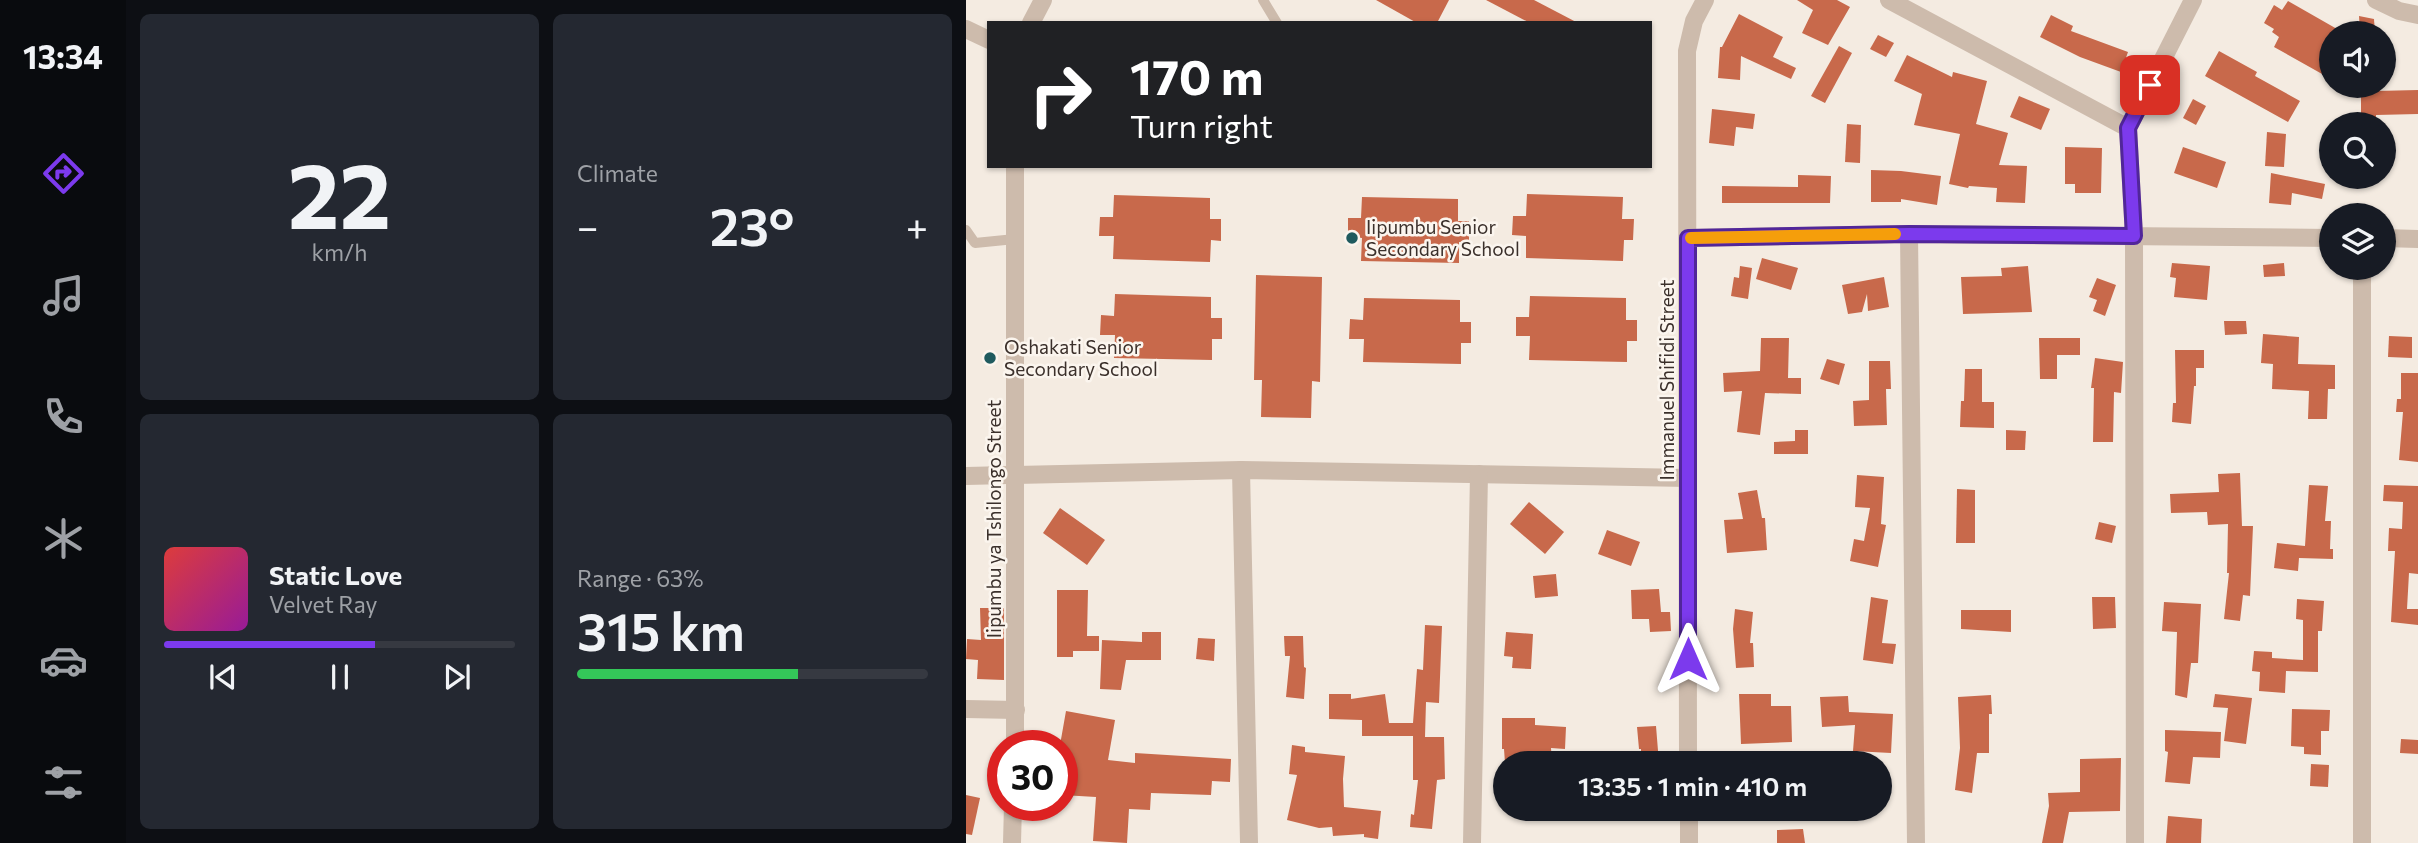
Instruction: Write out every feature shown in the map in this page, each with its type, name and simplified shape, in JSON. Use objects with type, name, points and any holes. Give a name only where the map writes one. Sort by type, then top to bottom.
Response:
[{"type":"street","points":[[1032,21],[1043,0]]},
{"type":"street","name":"Immanuel Shifidi Street","points":[[1688,751],[1687,51],[1694,21],[1705,0]]},
{"type":"street","points":[[1889,0],[2128,128]]},
{"type":"street","points":[[2135,843],[2134,236],[2128,128],[2193,0]]},
{"type":"street","points":[[2376,0],[2399,11],[2418,15]]},
{"type":"street","points":[[966,29],[987,39]]},
{"type":"street","name":"Iipumbu ya Tshilongo Street","points":[[1015,168],[1015,730]]},
{"type":"street","points":[[1688,238],[1909,234],[2319,238]]},
{"type":"street","points":[[1909,234],[1916,843]]},
{"type":"street","points":[[2396,238],[2418,239]]},
{"type":"street","points":[[2362,280],[2362,843]]},
{"type":"street","points":[[966,476],[1241,470],[1688,478]]},
{"type":"street","points":[[1241,470],[1249,843]]},
{"type":"street","points":[[1472,843],[1479,474]]},
{"type":"street","points":[[966,709],[1016,710]]},
{"type":"street","points":[[1012,843],[1013,821]]},
{"type":"street","points":[[1689,821],[1689,843]]},
{"type":"lane","points":[[1263,0],[1276,21]]},
{"type":"lane","points":[[966,230],[975,243],[1015,239]]},
{"type":"building","points":[[1376,0],[1449,0],[1438,21],[1413,21]]},
{"type":"building","points":[[1486,0],[1534,0],[1574,21],[1526,21]]},
{"type":"building","points":[[1797,0],[1837,0],[1850,7],[1828,45],[1802,33],[1813,10]]},
{"type":"building","points":[[2288,1],[2323,21],[2319,21],[2319,72],[2274,47],[2279,37],[2272,32],[2274,29],[2264,23],[2274,5],[2282,10]]},
{"type":"building","points":[[1739,14],[1783,37],[1773,57],[1796,68],[1791,79],[1741,56],[1740,80],[1718,78],[1720,47]]},
{"type":"building","points":[[2051,15],[2073,26],[2071,31],[2128,52],[2121,72],[2080,57],[2040,37]]},
{"type":"building","points":[[2359,16],[2374,21],[2359,21]]},
{"type":"building","points":[[1878,35],[1894,43],[1886,57],[1870,49]]},
{"type":"building","points":[[1839,46],[1852,53],[1825,103],[1811,96]]},
{"type":"building","points":[[2219,51],[2257,72],[2255,76],[2300,101],[2288,122],[2205,76]]},
{"type":"building","points":[[1907,55],[1952,77],[1953,72],[1987,81],[1976,124],[2008,133],[1999,165],[2027,166],[2025,203],[1996,202],[1997,188],[1968,188],[1949,184],[1960,134],[1914,125],[1922,94],[1894,81]]},
{"type":"building","points":[[2418,90],[2418,114],[2361,112],[2361,98],[2396,98],[2396,91]]},
{"type":"building","points":[[2019,96],[2050,109],[2041,130],[2010,117]]},
{"type":"building","points":[[2193,99],[2206,106],[2196,125],[2183,118]]},
{"type":"building","points":[[1712,109],[1755,114],[1753,129],[1736,127],[1734,146],[1709,143]]},
{"type":"building","points":[[1847,124],[1861,125],[1860,163],[1845,162]]},
{"type":"building","points":[[2267,132],[2286,134],[2284,167],[2265,166]]},
{"type":"building","points":[[2065,147],[2102,148],[2101,193],[2075,193],[2075,184],[2065,184]]},
{"type":"building","points":[[2183,147],[2226,162],[2217,188],[2174,173]]},
{"type":"building","points":[[1871,170],[1941,176],[1937,205],[1901,199],[1901,202],[1871,202]]},
{"type":"building","points":[[2271,173],[2319,183],[2319,189],[2324,189],[2322,199],[2292,193],[2291,205],[2269,203]]},
{"type":"building","points":[[1798,175],[1831,176],[1830,203],[1722,203],[1722,186],[1798,187]]},
{"type":"building","points":[[1527,194],[1623,197],[1622,219],[1634,219],[1633,240],[1624,240],[1623,261],[1526,258],[1526,236],[1512,235],[1513,216],[1526,216]]},
{"type":"building","points":[[1114,195],[1210,198],[1210,219],[1221,219],[1221,241],[1211,240],[1210,262],[1113,259],[1114,236],[1099,236],[1100,217],[1113,217]]},
{"type":"building","points":[[1362,197],[1458,199],[1458,221],[1469,221],[1469,242],[1459,242],[1459,263],[1361,261],[1362,238],[1348,237],[1348,218],[1361,218]]},
{"type":"building","points":[[1762,258],[1798,268],[1791,290],[1756,279]]},
{"type":"building","points":[[2172,263],[2210,266],[2207,300],[2174,297],[2176,278],[2170,277]]},
{"type":"building","points":[[2284,263],[2285,276],[2264,277],[2263,265]]},
{"type":"building","points":[[1740,266],[1752,268],[1748,299],[1731,296],[1734,277],[1739,278]]},
{"type":"building","points":[[2028,266],[2032,312],[1963,314],[1961,277],[2002,276],[2001,268]]},
{"type":"building","points":[[1256,275],[1322,277],[1320,382],[1312,381],[1311,418],[1261,417],[1262,380],[1254,380]]},
{"type":"building","points":[[1884,277],[1889,307],[1868,311],[1867,294],[1862,312],[1848,314],[1842,285]]},
{"type":"building","points":[[2097,278],[2116,285],[2105,316],[2093,311],[2097,300],[2089,297]]},
{"type":"building","points":[[1115,294],[1211,297],[1211,318],[1222,318],[1222,339],[1212,339],[1212,360],[1114,358],[1115,335],[1100,335],[1101,315],[1114,316]]},
{"type":"building","points":[[1530,296],[1626,298],[1626,320],[1637,320],[1637,341],[1627,341],[1627,362],[1529,360],[1530,336],[1516,336],[1516,317],[1529,317]]},
{"type":"building","points":[[1364,298],[1460,300],[1460,322],[1471,322],[1471,343],[1461,343],[1461,364],[1363,362],[1364,339],[1349,339],[1350,319],[1363,320]]},
{"type":"building","points":[[2224,321],[2246,321],[2247,334],[2225,335]]},
{"type":"building","points":[[2263,334],[2299,337],[2298,364],[2335,365],[2335,389],[2328,389],[2327,419],[2308,419],[2309,391],[2272,389],[2273,364],[2261,363]]},
{"type":"building","points":[[2389,336],[2412,337],[2412,358],[2388,357]]},
{"type":"building","points":[[1761,338],[1789,338],[1788,378],[1801,378],[1801,394],[1765,393],[1760,435],[1737,432],[1742,391],[1724,392],[1723,373],[1760,371]]},
{"type":"building","points":[[2039,338],[2080,338],[2080,355],[2057,355],[2057,379],[2040,379]]},
{"type":"building","points":[[2175,350],[2204,350],[2204,368],[2196,368],[2191,424],[2172,422],[2173,403],[2176,403]]},
{"type":"building","points":[[2095,358],[2123,362],[2121,393],[2114,392],[2113,442],[2093,442],[2094,388],[2091,388]]},
{"type":"building","points":[[1827,359],[1845,364],[1839,385],[1820,379]]},
{"type":"building","points":[[1869,361],[1890,361],[1891,389],[1886,389],[1887,425],[1854,426],[1853,401],[1869,400]]},
{"type":"building","points":[[1965,369],[1982,369],[1982,402],[1994,402],[1994,428],[1960,427]]},
{"type":"building","points":[[2401,373],[2418,373],[2418,462],[2399,460],[2403,412],[2396,412],[2397,399],[2401,399]]},
{"type":"building","points":[[1795,430],[1808,430],[1808,454],[1774,454],[1774,442],[1795,441]]},
{"type":"building","points":[[2006,430],[2026,431],[2025,450],[2006,450]]},
{"type":"building","points":[[2240,473],[2242,526],[2253,526],[2250,596],[2243,595],[2240,621],[2224,619],[2229,573],[2228,524],[2208,525],[2207,512],[2171,513],[2170,494],[2219,492],[2218,474]]},
{"type":"building","points":[[1857,475],[1884,477],[1881,524],[1886,525],[1878,567],[1850,561],[1854,539],[1864,541],[1870,508],[1855,507]]},
{"type":"building","points":[[2309,485],[2328,486],[2325,521],[2331,521],[2330,549],[2333,549],[2333,559],[2299,558],[2298,571],[2274,568],[2277,543],[2305,546]]},
{"type":"building","points":[[2384,485],[2418,486],[2418,574],[2409,573],[2407,609],[2418,609],[2418,625],[2391,622],[2395,551],[2388,551],[2389,528],[2402,529],[2403,502],[2383,501]]},
{"type":"building","points":[[1957,489],[1975,490],[1975,543],[1956,543]]},
{"type":"building","points":[[1757,490],[1762,518],[1765,518],[1767,550],[1727,553],[1724,520],[1743,519],[1738,493]]},
{"type":"building","points":[[1529,502],[1564,532],[1545,554],[1510,524]]},
{"type":"building","points":[[1060,508],[1105,540],[1087,565],[1043,533]]},
{"type":"building","points":[[2099,522],[2116,526],[2112,543],[2095,539]]},
{"type":"building","points":[[1607,530],[1640,542],[1631,566],[1598,554]]},
{"type":"building","points":[[1556,574],[1558,596],[1535,598],[1533,576]]},
{"type":"building","points":[[1659,589],[1661,612],[1670,612],[1671,631],[1650,632],[1649,619],[1632,619],[1631,590]]},
{"type":"building","points":[[1057,590],[1088,590],[1087,636],[1099,636],[1099,651],[1073,651],[1073,657],[1057,657]]},
{"type":"building","points":[[1871,597],[1888,600],[1882,643],[1896,644],[1893,664],[1863,660]]},
{"type":"building","points":[[2092,597],[2115,597],[2116,628],[2093,629]]},
{"type":"building","points":[[2297,599],[2324,601],[2322,631],[2318,631],[2318,672],[2286,671],[2285,693],[2259,691],[2260,672],[2252,671],[2254,651],[2272,652],[2272,658],[2303,660],[2303,620],[2296,619]]},
{"type":"building","points":[[2164,602],[2201,604],[2198,663],[2191,663],[2187,698],[2175,695],[2177,632],[2162,631]]},
{"type":"building","points":[[980,608],[1004,608],[1004,680],[977,679],[978,660],[966,659],[967,639],[981,640]]},
{"type":"building","points":[[1735,609],[1753,612],[1750,643],[1753,643],[1754,667],[1736,668],[1733,629]]},
{"type":"building","points":[[1961,610],[2011,610],[2011,632],[1961,629]]},
{"type":"building","points":[[1425,625],[1442,626],[1439,703],[1426,702],[1425,737],[1444,737],[1445,779],[1437,780],[1432,829],[1410,827],[1418,780],[1413,780],[1413,736],[1362,736],[1362,720],[1329,719],[1329,694],[1351,694],[1351,699],[1385,694],[1389,723],[1413,723],[1417,669],[1423,670]]},
{"type":"building","points":[[1142,632],[1161,632],[1161,660],[1126,660],[1121,690],[1100,689],[1102,640],[1142,642]]},
{"type":"building","points":[[1506,632],[1533,634],[1531,669],[1512,668],[1513,657],[1504,656]]},
{"type":"building","points":[[1284,636],[1303,636],[1306,668],[1304,699],[1286,697],[1290,656],[1285,656]]},
{"type":"building","points":[[1198,638],[1215,639],[1214,661],[1196,659]]},
{"type":"building","points":[[1739,694],[1771,694],[1771,706],[1791,706],[1792,742],[1741,744]]},
{"type":"building","points":[[2215,694],[2252,698],[2246,744],[2224,741],[2228,708],[2213,707]]},
{"type":"building","points":[[1991,695],[1989,753],[1977,753],[1972,793],[1955,790],[1960,748],[1958,697]]},
{"type":"building","points":[[1848,696],[1849,712],[1893,714],[1891,751],[1853,751],[1855,725],[1822,727],[1820,697]]},
{"type":"building","points":[[2292,709],[2330,710],[2329,731],[2321,731],[2321,755],[2304,754],[2304,747],[2291,746]]},
{"type":"building","points":[[1066,711],[1115,720],[1108,760],[1135,763],[1135,753],[1231,759],[1230,782],[1212,781],[1211,795],[1151,793],[1150,810],[1129,809],[1127,843],[1093,841],[1096,797],[1078,796],[1078,730],[1063,730]]},
{"type":"building","points":[[1502,718],[1535,718],[1535,725],[1566,727],[1565,749],[1502,749]]},
{"type":"building","points":[[1656,726],[1658,751],[1639,749],[1637,727]]},
{"type":"building","points":[[2165,730],[2221,732],[2220,758],[2193,757],[2190,784],[2165,782],[2168,752],[2165,751]]},
{"type":"building","points":[[2401,739],[2418,740],[2418,754],[2400,753]]},
{"type":"building","points":[[1292,745],[1305,747],[1305,752],[1345,756],[1344,807],[1381,811],[1378,839],[1364,837],[1364,834],[1333,836],[1332,827],[1319,828],[1287,820],[1297,775],[1289,774]]},
{"type":"building","points":[[2121,758],[2120,811],[2069,812],[2063,843],[2042,843],[2049,806],[2048,793],[2080,792],[2080,759]]},
{"type":"building","points":[[2311,764],[2329,765],[2328,787],[2310,786]]},
{"type":"building","points":[[966,795],[980,798],[972,835],[966,834]]},
{"type":"building","points":[[2168,816],[2202,819],[2201,843],[2166,843]]},
{"type":"building","points":[[1803,829],[1805,843],[1777,843],[1777,830]]},
{"type":"slow traffic","points":[[1691,238],[1895,234]]},
{"type":"place","name":"Iipumbu Senior Secondary School","points":[[1352,238]]},
{"type":"place","name":"Oshakati Senior Secondary School","points":[[990,358]]},
{"type":"route","points":[[1688,659],[1688,238],[1909,234],[2134,236],[2128,128],[2150,85]]}]
